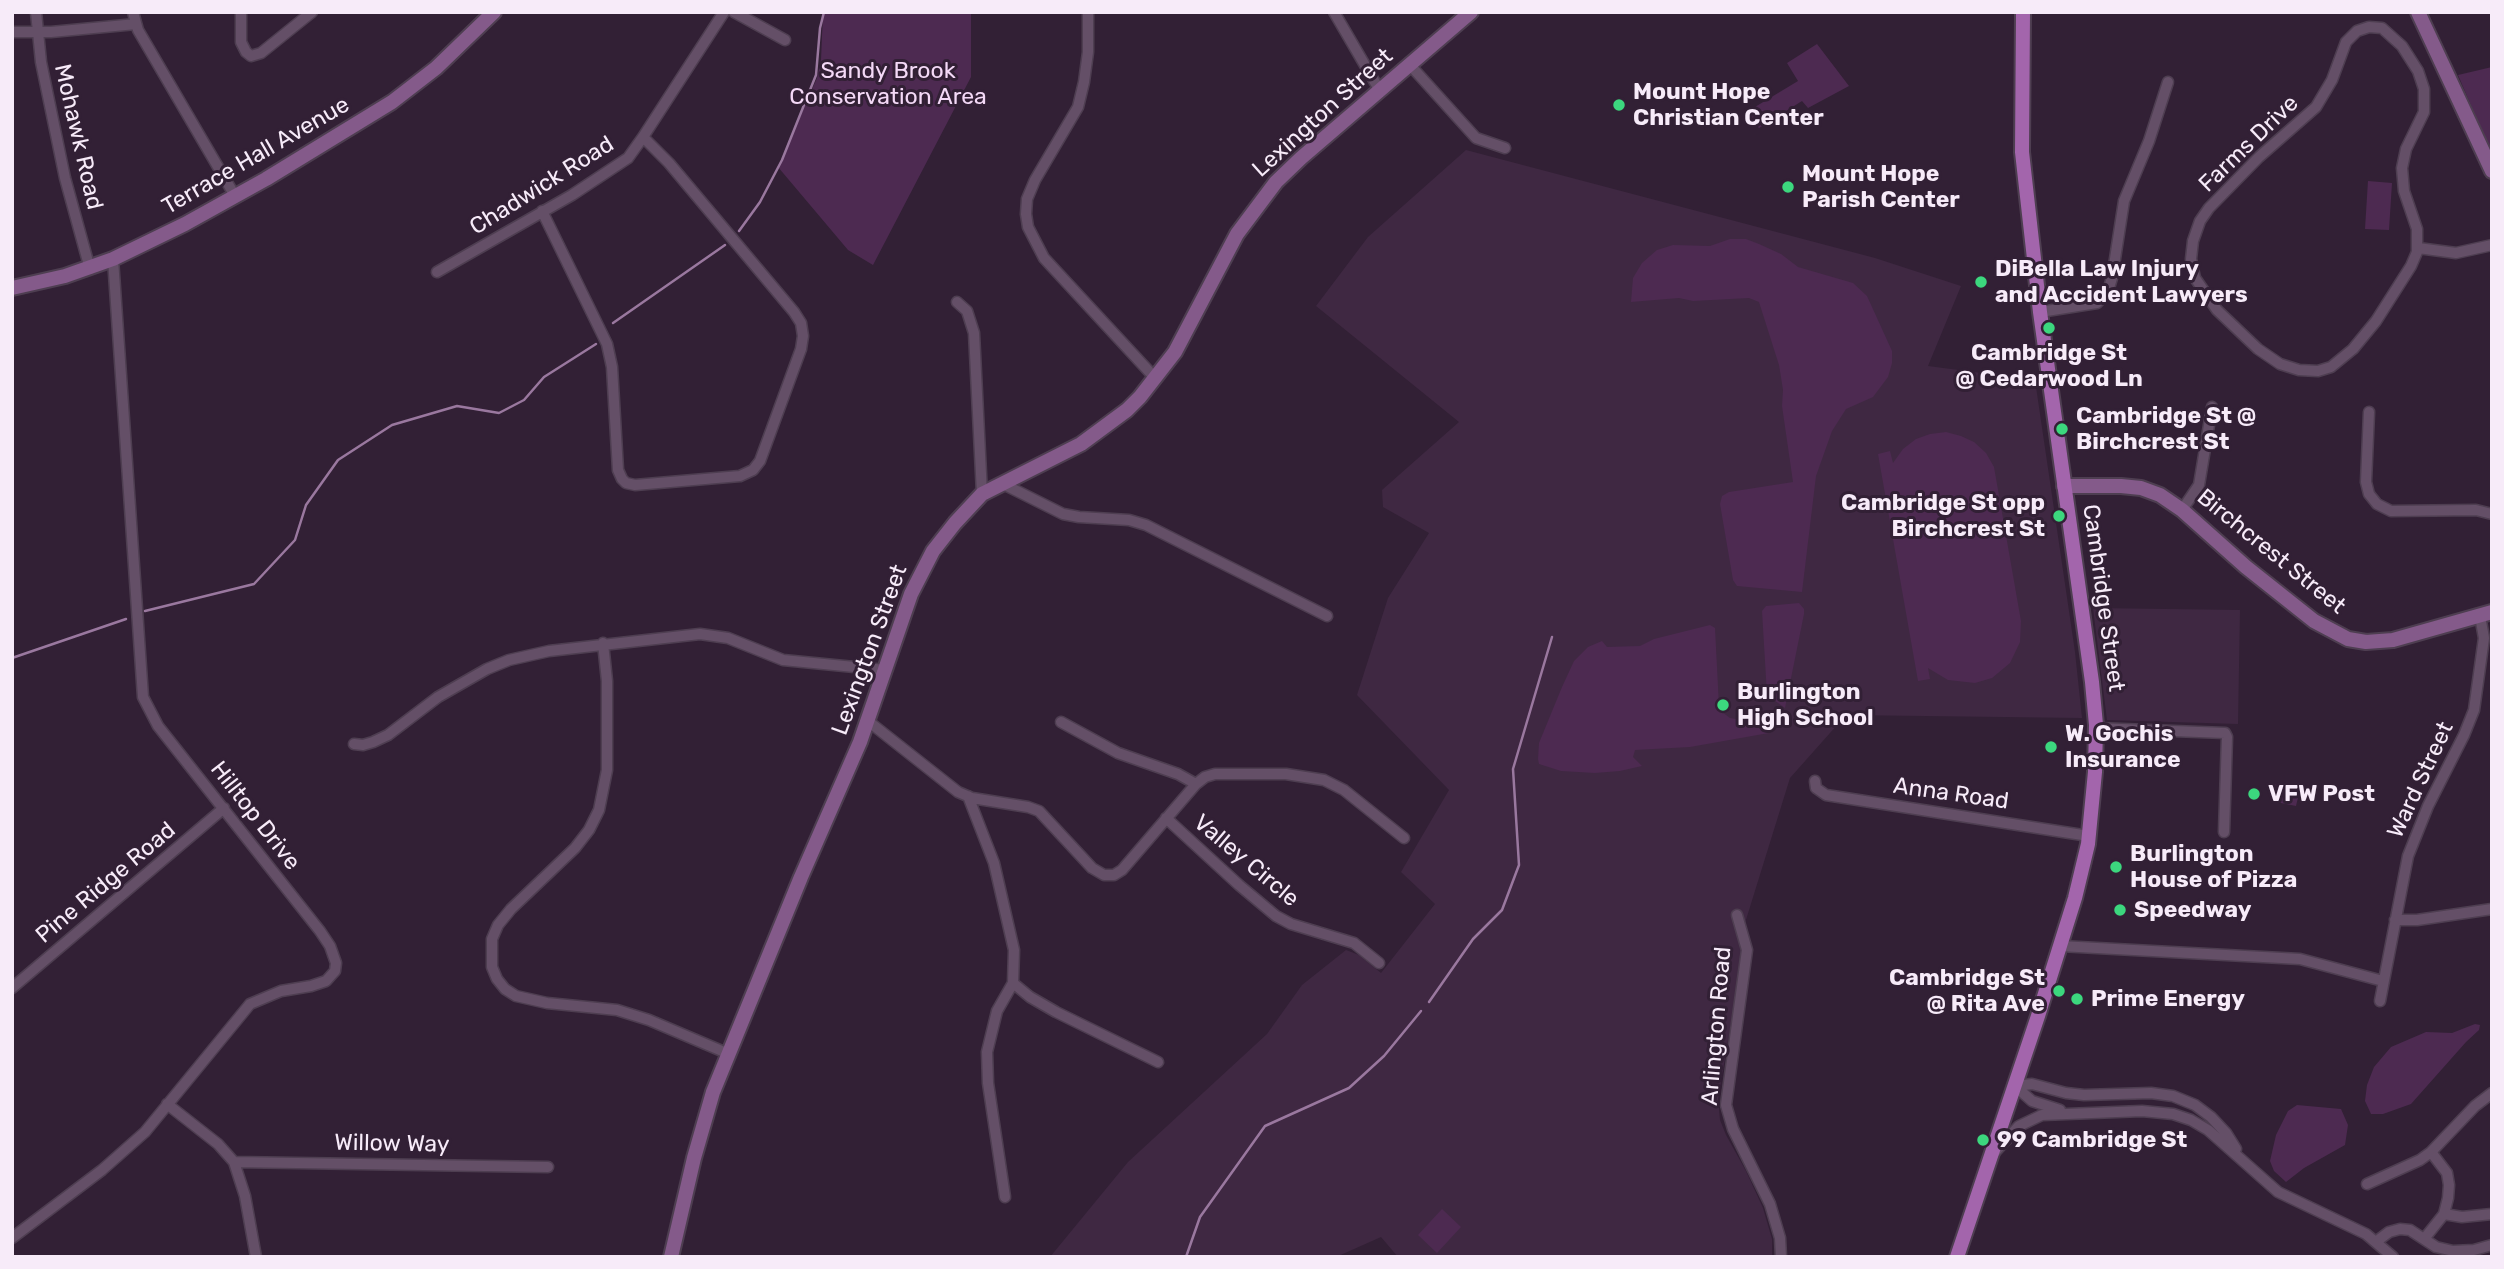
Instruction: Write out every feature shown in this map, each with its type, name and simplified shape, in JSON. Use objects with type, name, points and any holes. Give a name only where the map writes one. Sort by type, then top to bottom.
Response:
[{"type":"main road","name":"Cambridge Street","points":[[1957,1257],[2075,898],[2089,836],[2095,772],[2096,728],[2092,682],[2040,312],[2022,152],[2023,12]]},
{"type":"street","name":"Mohawk Road","points":[[36,12],[37,32],[65,178],[90,269]]},
{"type":"street","points":[[133,12],[136,24],[235,196]]},
{"type":"street","points":[[241,12],[241,42],[250,55],[261,53],[312,12]]},
{"type":"street","name":"Terrace Hall Avenue","points":[[12,288],[90,269],[185,224],[235,196],[392,102],[436,68],[494,12]]},
{"type":"street","name":"Chadwick Road","points":[[437,272],[623,161],[643,137],[724,12]]},
{"type":"street","points":[[734,12],[785,40]]},
{"type":"street","points":[[1088,12],[1088,52],[1081,97],[1074,116],[1027,198],[1028,227],[1044,258],[1156,379]]},
{"type":"street","points":[[1334,12],[1380,91]]},
{"type":"street","name":"Lexington Street","points":[[671,1257],[710,1104],[868,721],[922,569],[955,523],[982,494],[1093,435],[1127,410],[1156,379],[1185,336],[1237,234],[1287,170],[1471,12]]},
{"type":"street","points":[[2418,12],[2492,171]]},
{"type":"street","points":[[12,32],[136,24]]},
{"type":"street","name":"Farms Drive","points":[[2372,26],[2385,29],[2409,54],[2425,92],[2424,112],[2406,149],[2402,168],[2404,191],[2417,229],[2418,248],[2413,263],[2362,340],[2337,363],[2312,371],[2294,369],[2273,360],[2230,324],[2199,287],[2191,259],[2196,231],[2204,214],[2259,157],[2312,111],[2330,85],[2346,42],[2357,31],[2372,26]]},
{"type":"street","points":[[1409,65],[1476,138],[1504,148]]},
{"type":"street","points":[[2040,312],[2097,303],[2108,291],[2124,201],[2149,141],[2168,82]]},
{"type":"street","points":[[542,211],[599,325],[608,350],[613,379],[618,470],[622,479],[635,485],[740,476],[751,472],[760,461],[801,349],[802,326],[798,317],[669,163],[643,137]]},
{"type":"street","points":[[2418,248],[2456,253],[2492,245]]},
{"type":"street","name":"Hilltop Drive","points":[[12,1238],[102,1170],[156,1120],[250,1004],[281,991],[326,981],[335,971],[334,955],[320,931],[158,726],[143,697],[113,259]]},
{"type":"street","points":[[957,302],[968,312],[974,333],[982,494]]},
{"type":"street","points":[[2182,510],[2199,485],[2212,407]]},
{"type":"street","points":[[2369,412],[2366,482],[2377,504],[2391,510],[2476,510],[2492,514]]},
{"type":"street","points":[[1001,483],[1063,514],[1129,520],[1146,525],[1327,616]]},
{"type":"street","name":"Birchcrest Street","points":[[2064,486],[2141,488],[2160,495],[2182,510],[2290,602],[2330,631],[2348,639],[2366,642],[2393,640],[2486,614]]},
{"type":"street","name":"Ward Street","points":[[2379,1001],[2402,878],[2413,839],[2474,710],[2486,614]]},
{"type":"street","points":[[354,744],[363,745],[388,735],[438,697],[487,669],[530,654],[603,643],[715,635],[783,660],[885,670]]},
{"type":"street","points":[[603,643],[607,681],[607,770],[599,810],[589,830],[575,848],[510,909],[498,925],[492,939],[492,967],[496,979],[516,996],[547,1003],[617,1010],[649,1020],[729,1054]]},
{"type":"street","points":[[868,721],[958,792],[1039,811],[1091,868],[1104,875],[1122,870],[1196,784],[1209,775],[1222,773],[1308,776],[1331,783],[1344,790],[1404,838]]},
{"type":"street","points":[[1061,722],[1118,752],[1178,774],[1196,784]]},
{"type":"street","points":[[2096,728],[2225,733],[2224,832]]},
{"type":"street","name":"Anna Road","points":[[1815,781],[1816,788],[1826,795],[2089,836]]},
{"type":"street","points":[[968,796],[994,863],[1016,964],[1013,984],[997,1011],[987,1052],[988,1083],[1005,1197]]},
{"type":"street","name":"Pine Ridge Road","points":[[12,988],[224,808]]},
{"type":"street","name":"Valley Circle","points":[[1166,818],[1276,916],[1291,924],[1354,943],[1380,963]]},
{"type":"street","points":[[2395,920],[2492,909]]},
{"type":"street","name":"Arlington Road","points":[[1737,915],[1747,950],[1726,1105],[1733,1129],[1770,1204],[1780,1238],[1781,1257]]},
{"type":"street","points":[[2060,946],[2300,958],[2383,981]]},
{"type":"street","points":[[1013,984],[1056,1012],[1158,1062]]},
{"type":"street","points":[[2015,1086],[2032,1084],[2084,1095],[2151,1093],[2173,1096],[2195,1105],[2215,1120],[2240,1156]]},
{"type":"street","points":[[2015,1086],[2032,1101],[2065,1111],[2087,1113]]},
{"type":"street","points":[[2367,1184],[2420,1160],[2431,1152],[2475,1106],[2492,1093]]},
{"type":"street","points":[[167,1104],[225,1150],[234,1161],[245,1196],[256,1257]]},
{"type":"street","points":[[1989,1159],[2014,1129],[2033,1117],[2048,1114],[2142,1111],[2173,1114],[2201,1126],[2285,1196],[2350,1225],[2377,1241],[2393,1257]]},
{"type":"street","points":[[2424,1239],[2444,1213],[2449,1185],[2441,1163],[2431,1152]]},
{"type":"street","name":"Willow Way","points":[[234,1161],[548,1167]]},
{"type":"street","points":[[2444,1213],[2462,1217],[2492,1214]]},
{"type":"street","points":[[2377,1241],[2389,1232],[2400,1229],[2410,1230],[2441,1248],[2460,1252],[2492,1245]]},
{"type":"shaded area","name":"Burlington High School","points":[[1466,150],[1875,258],[1961,286],[1928,366],[2035,380],[2075,652],[2082,718],[1846,715],[1790,778],[1745,923],[1745,942],[1718,1099],[1720,1120],[1726,1135],[1763,1208],[1772,1239],[1772,1257],[1398,1257],[1381,1237],[1336,1257],[1050,1257],[1128,1162],[1267,1034],[1302,985],[1346,950],[1359,955],[1381,973],[1435,904],[1401,872],[1449,790],[1357,695],[1388,598],[1429,533],[1383,507],[1382,490],[1459,422],[1316,306],[1368,237]]},
{"type":"shaded area","points":[[2093,608],[2240,610],[2238,724],[2107,720]]},
{"type":"green space","name":"Sandy Brook Conservation Area","points":[[823,12],[971,12],[971,77],[873,265],[848,250],[778,167],[817,78],[821,60]]},
{"type":"green space","points":[[1817,44],[1849,86],[1808,108],[1802,101],[1759,128],[1745,113],[1798,81],[1787,63]]},
{"type":"green space","points":[[2492,67],[2492,154],[2458,75]]},
{"type":"green space","points":[[2368,181],[2392,183],[2389,230],[2365,229]]},
{"type":"green space","points":[[1730,239],[1746,239],[1781,254],[1798,267],[1853,283],[1867,296],[1892,351],[1888,377],[1873,397],[1846,409],[1832,431],[1816,476],[1802,592],[1737,586],[1733,580],[1720,504],[1722,496],[1729,492],[1793,482],[1779,365],[1759,302],[1749,298],[1693,301],[1679,298],[1631,302],[1633,278],[1642,263],[1657,250],[1673,245],[1710,246]]},
{"type":"green space","points":[[1946,432],[1974,442],[1986,453],[1994,467],[2021,621],[2020,642],[2010,663],[1992,678],[1975,683],[1948,680],[1928,668],[1930,679],[1918,681],[1878,454],[1890,451],[1893,463],[1903,449],[1916,439]]},
{"type":"green space","points":[[1799,603],[1804,614],[1785,708],[1767,695],[1762,611],[1766,606]]},
{"type":"green space","points":[[1710,625],[1715,628],[1719,706],[1722,712],[1730,718],[1766,724],[1769,733],[1690,747],[1635,750],[1633,757],[1642,766],[1620,771],[1561,771],[1539,764],[1539,743],[1562,687],[1574,661],[1588,647],[1602,641],[1607,647],[1640,646],[1654,639]]},
{"type":"green space","points":[[2273,784],[2300,789],[2296,806],[2271,801]]},
{"type":"green space","points":[[2475,1024],[2480,1025],[2479,1030],[2411,1104],[2383,1114],[2371,1114],[2365,1101],[2367,1085],[2374,1067],[2391,1047],[2426,1032],[2452,1033]]},
{"type":"green space","points":[[2297,1105],[2341,1109],[2348,1125],[2345,1145],[2304,1168],[2286,1182],[2274,1171],[2270,1161],[2276,1135],[2288,1111]]},
{"type":"green space","points":[[1442,1209],[1461,1227],[1437,1253],[1418,1235]]},
{"type":"waterway","points":[[739,231],[760,202],[782,160],[816,75],[824,12]]},
{"type":"waterway","points":[[613,323],[725,245]]},
{"type":"waterway","points":[[145,611],[254,584],[295,540],[306,505],[338,460],[392,425],[457,406],[499,413],[524,400],[544,377],[596,344]]},
{"type":"waterway","points":[[12,658],[126,619]]},
{"type":"waterway","points":[[1429,1002],[1473,939],[1502,910],[1519,865],[1513,769],[1552,637]]},
{"type":"waterway","points":[[1186,1257],[1200,1217],[1265,1126],[1349,1088],[1384,1056],[1421,1011]]},
{"type":"place","name":"Mount Hope Christian Center","points":[[1619,105]]},
{"type":"place","name":"Mount Hope Parish Center","points":[[1788,187]]},
{"type":"place","name":"DiBella Law Injury and Accident Lawyers","points":[[1981,282]]},
{"type":"place","name":"Cambridge St @ Cedarwood Ln","points":[[2049,328]]},
{"type":"place","name":"Cambridge St @ Birchcrest St","points":[[2062,429]]},
{"type":"place","name":"Cambridge St opp Birchcrest St","points":[[2059,516]]},
{"type":"place","name":"Burlington High School","points":[[1723,705]]},
{"type":"place","name":"W. Gochis Insurance","points":[[2051,747]]},
{"type":"place","name":"VFW Post","points":[[2254,794]]},
{"type":"place","name":"Burlington House of Pizza","points":[[2116,867]]},
{"type":"place","name":"Speedway","points":[[2120,910]]},
{"type":"place","name":"Cambridge St @ Rita Ave","points":[[2059,991]]},
{"type":"place","name":"Prime Energy","points":[[2077,999]]},
{"type":"place","name":"99 Cambridge St","points":[[1983,1140]]}]
